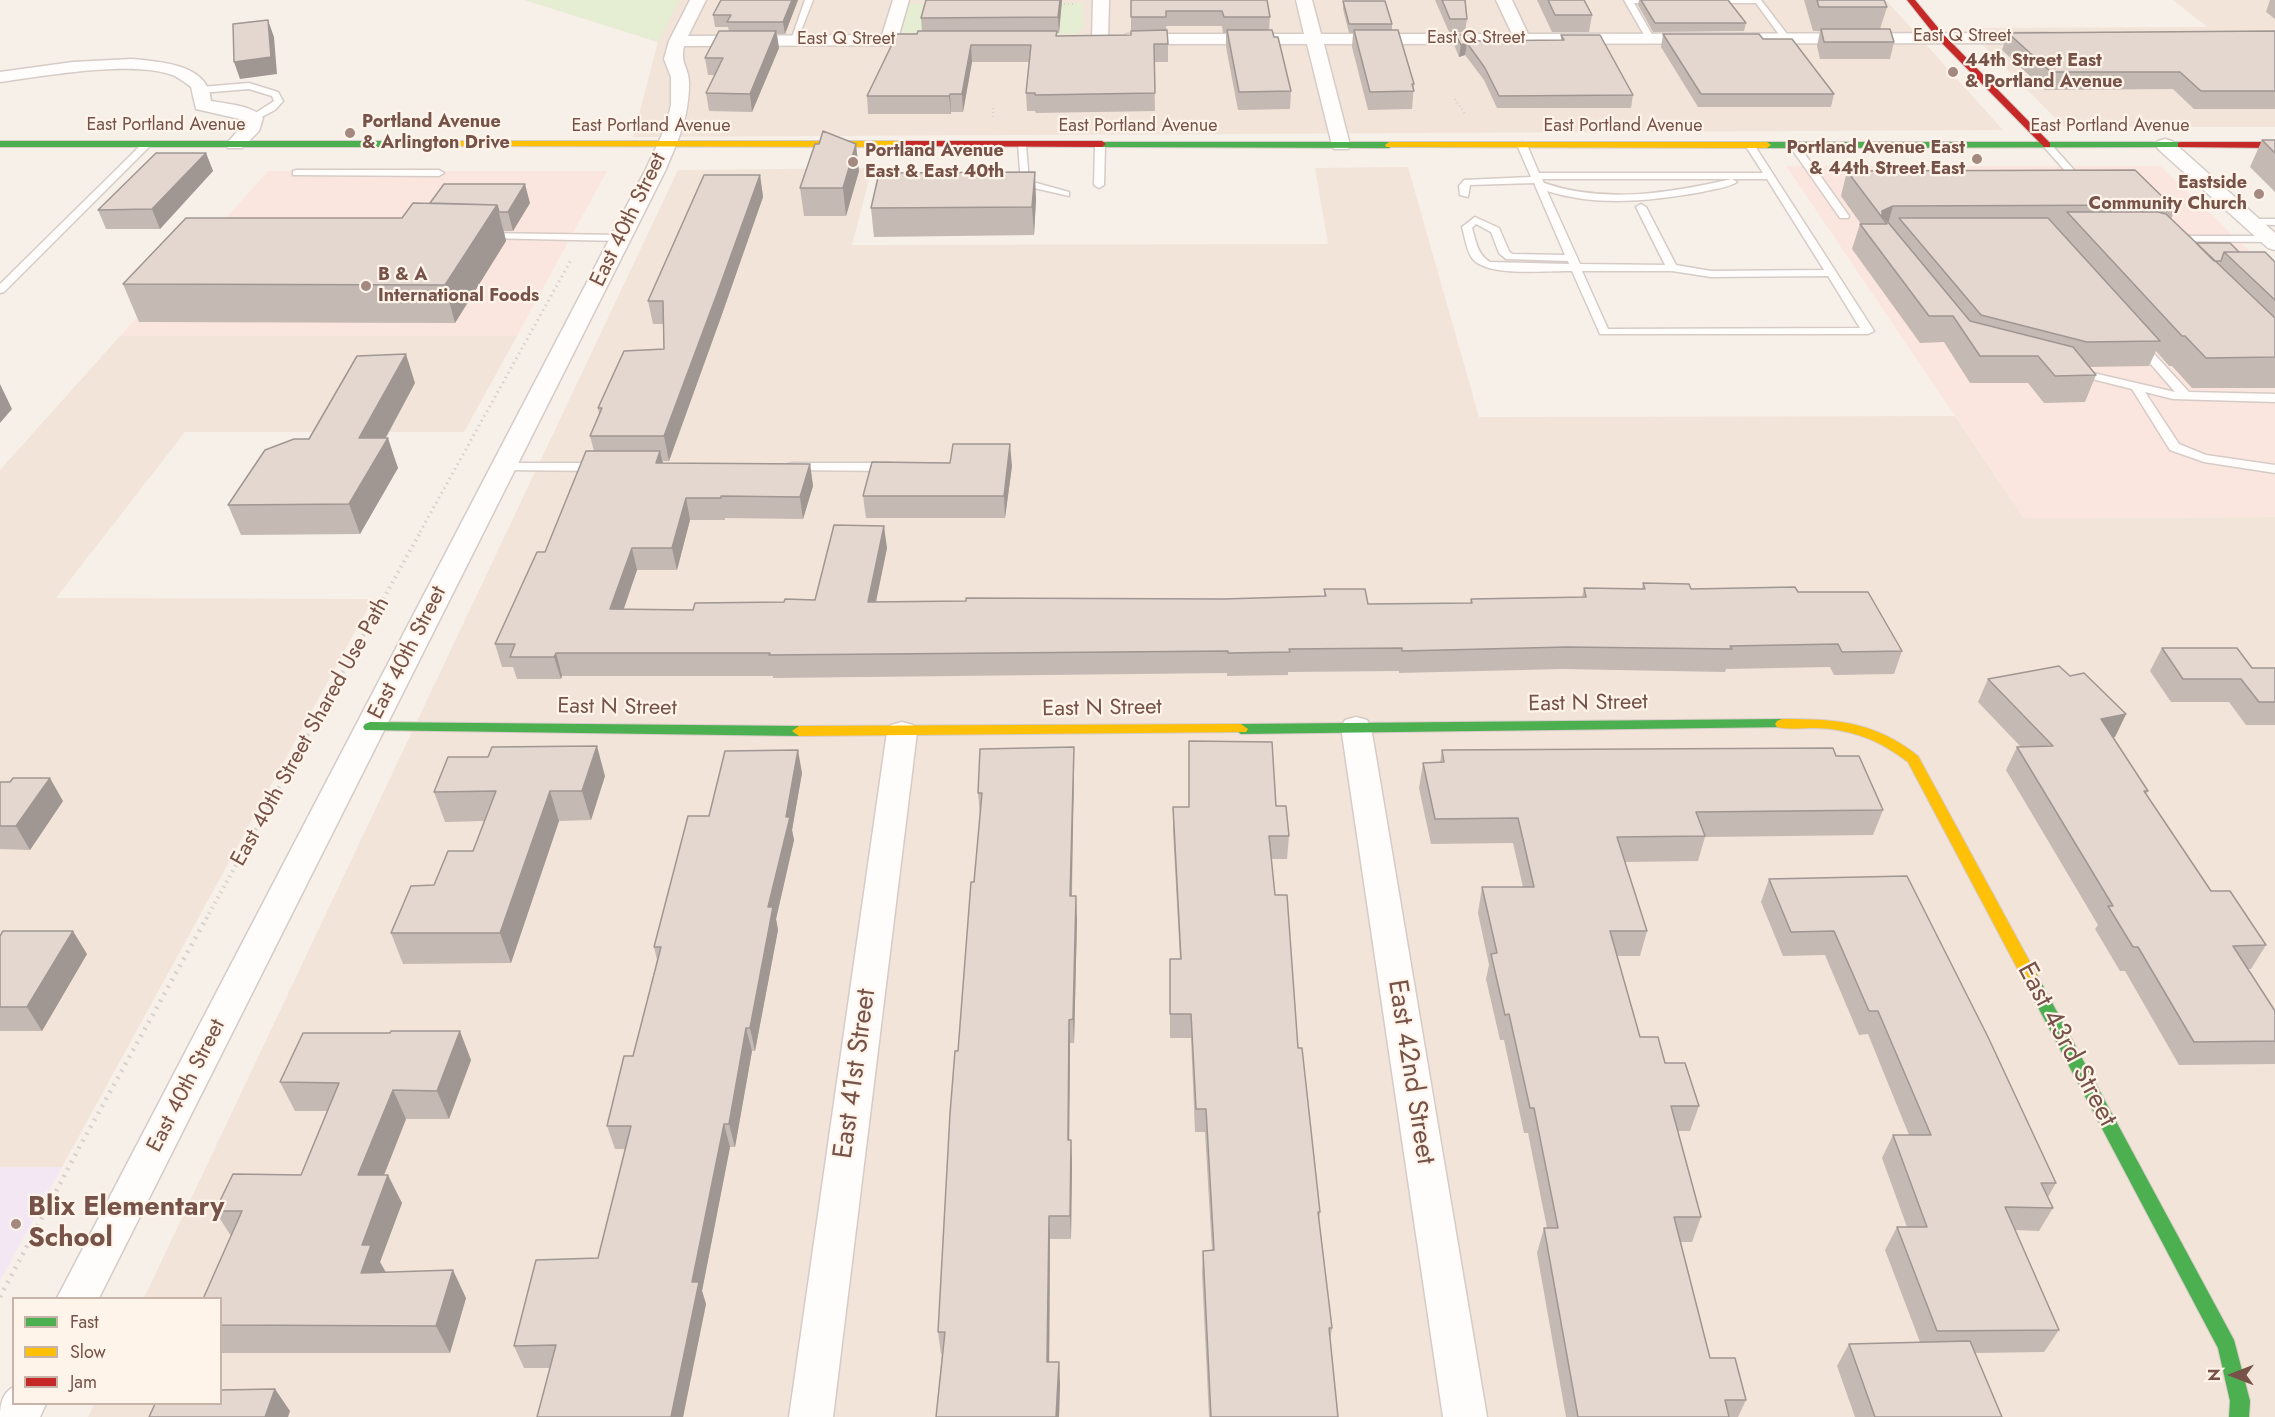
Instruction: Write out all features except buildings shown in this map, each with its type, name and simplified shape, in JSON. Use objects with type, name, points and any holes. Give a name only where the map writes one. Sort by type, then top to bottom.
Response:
[{"type":"main road","points":[[1911,0],[1941,37],[2047,145]]},
{"type":"main road","name":"East Portland Avenue","points":[[0,144],[2275,145]]},
{"type":"main road","name":"East N Street","points":[[370,727],[902,732],[1835,723]]},
{"type":"main road","name":"East 43rd Street","points":[[1835,723],[1859,726],[1879,734],[1899,746],[1913,759],[2227,1346],[2240,1401],[2239,1417]]},
{"type":"street","name":"East 40th Street","points":[[79,1297],[621,238],[666,144],[680,105],[680,77],[673,59],[677,41],[698,0]]},
{"type":"street","points":[[889,40],[901,0]]},
{"type":"street","points":[[1304,0],[1312,40],[1341,145]]},
{"type":"street","points":[[1504,0],[1522,38]]},
{"type":"street","name":"East Q Street","points":[[1101,2],[1094,39],[2061,38]]},
{"type":"street","name":"East Q Street","points":[[677,41],[948,40]]},
{"type":"street","points":[[0,77],[78,67],[135,65],[178,72],[196,82],[201,90],[202,105],[243,113],[254,118],[252,127],[235,144]]},
{"type":"street","points":[[2165,145],[2250,222],[2273,235]]},
{"type":"street","name":"East 42nd Street","points":[[1356,727],[1465,1417]]},
{"type":"street","name":"East 41st Street","points":[[811,1417],[902,732]]},
{"type":"lane","points":[[793,41],[809,0]]},
{"type":"lane","points":[[1628,0],[1664,1]]},
{"type":"lane","points":[[1628,0],[1650,38]]},
{"type":"lane","points":[[1699,1],[1758,1],[1786,38]]},
{"type":"lane","points":[[201,90],[249,86],[275,94],[279,101],[272,108],[254,118]]},
{"type":"lane","points":[[0,290],[147,144]]},
{"type":"lane","points":[[1021,145],[1024,183],[1066,194]]},
{"type":"lane","points":[[1099,185],[1100,145]]},
{"type":"lane","points":[[1522,145],[1604,332],[1868,331],[1750,145]]},
{"type":"lane","points":[[1794,145],[1844,216]]},
{"type":"lane","points":[[2047,145],[2079,181]]},
{"type":"lane","points":[[296,173],[439,173]]},
{"type":"lane","points":[[1538,180],[1573,196],[1660,197],[1755,176]]},
{"type":"lane","points":[[1465,195],[1464,186],[1467,182],[1768,176]]},
{"type":"lane","points":[[1641,207],[1672,268]]},
{"type":"lane","points":[[1574,263],[1504,268],[1482,263],[1476,258],[1467,227],[1475,220],[1495,230],[1504,253],[1510,257],[1672,268],[1711,274],[1830,273]]},
{"type":"lane","points":[[2174,254],[2159,239],[2273,235]]},
{"type":"lane","points":[[476,236],[621,238]]},
{"type":"lane","points":[[2129,333],[2185,395]]},
{"type":"lane","points":[[2061,368],[2137,388],[2185,395],[2275,398]]},
{"type":"lane","points":[[2137,388],[2174,447],[2204,458],[2275,469]]},
{"type":"lane","points":[[504,467],[617,467]]},
{"type":"lane","points":[[784,467],[903,467]]},
{"type":"path","points":[[1055,4],[1101,2]]},
{"type":"path","points":[[1455,99],[1465,114]]},
{"type":"path","points":[[993,108],[993,116]]},
{"type":"path","name":"East 40th Street Shared Use Path","points":[[0,1297],[92,1125],[583,238]]},
{"type":"shaded area","points":[[525,0],[1886,0],[2003,130],[633,137],[658,42]]},
{"type":"shaded area","points":[[2173,0],[2275,0],[2275,127],[2064,127],[1966,28],[2207,27]]},
{"type":"shaded area","points":[[1786,166],[2160,166],[2275,275],[2275,517],[2024,518]]},
{"type":"shaded area","points":[[1408,167],[1479,417],[1955,416],[2024,518],[2275,517],[2275,1417],[88,1417],[94,1405],[222,1405],[222,1297],[144,1297],[678,170],[872,168],[852,245],[1328,244],[1315,168]]},
{"type":"shaded area","points":[[268,171],[607,171],[517,336],[120,336]]},
{"type":"shaded area","points":[[120,336],[517,336],[464,432],[185,432],[56,598],[373,599],[62,1167],[0,1167],[0,470]]},
{"type":"shaded area","name":"Blix Elementary School","points":[[0,1167],[62,1167],[0,1281]]},
{"type":"green space","points":[[525,0],[679,0],[658,42]]},
{"type":"green space","points":[[1083,3],[1084,27],[1076,34],[914,36],[905,33],[903,29],[907,4]]},
{"type":"traffic: fast","points":[[0,144],[452,144]]},
{"type":"traffic: fast","points":[[1102,144],[1389,145]]},
{"type":"traffic: fast","points":[[1767,145],[2181,145]]},
{"type":"traffic: fast","points":[[1241,729],[1782,724]]},
{"type":"traffic: fast","points":[[370,727],[799,731]]},
{"type":"traffic: fast","points":[[2030,977],[2227,1346],[2240,1401],[2239,1417]]},
{"type":"traffic: slow","points":[[452,144],[901,144]]},
{"type":"traffic: slow","points":[[1389,145],[1767,145]]},
{"type":"traffic: slow","points":[[1782,724],[1836,725],[1867,731],[1897,747],[1913,759],[2030,977]]},
{"type":"traffic: slow","points":[[799,731],[1241,729]]},
{"type":"traffic: jam","points":[[1911,0],[1941,37],[2047,145]]},
{"type":"traffic: jam","points":[[901,144],[1102,144]]},
{"type":"traffic: jam","points":[[2181,145],[2275,145]]},
{"type":"place","name":"44th Street East & Portland Avenue","points":[[1953,72]]},
{"type":"place","name":"Portland Avenue & Arlington Drive","points":[[350,133]]},
{"type":"place","name":"Portland Avenue East & 44th Street East","points":[[1977,159]]},
{"type":"place","name":"Portland Avenue East & East 40th","points":[[853,162]]},
{"type":"place","name":"Eastside Community Church","points":[[2259,194]]},
{"type":"place","name":"B & A International Foods","points":[[366,286]]},
{"type":"place","name":"Blix Elementary School","points":[[16,1224]]}]
